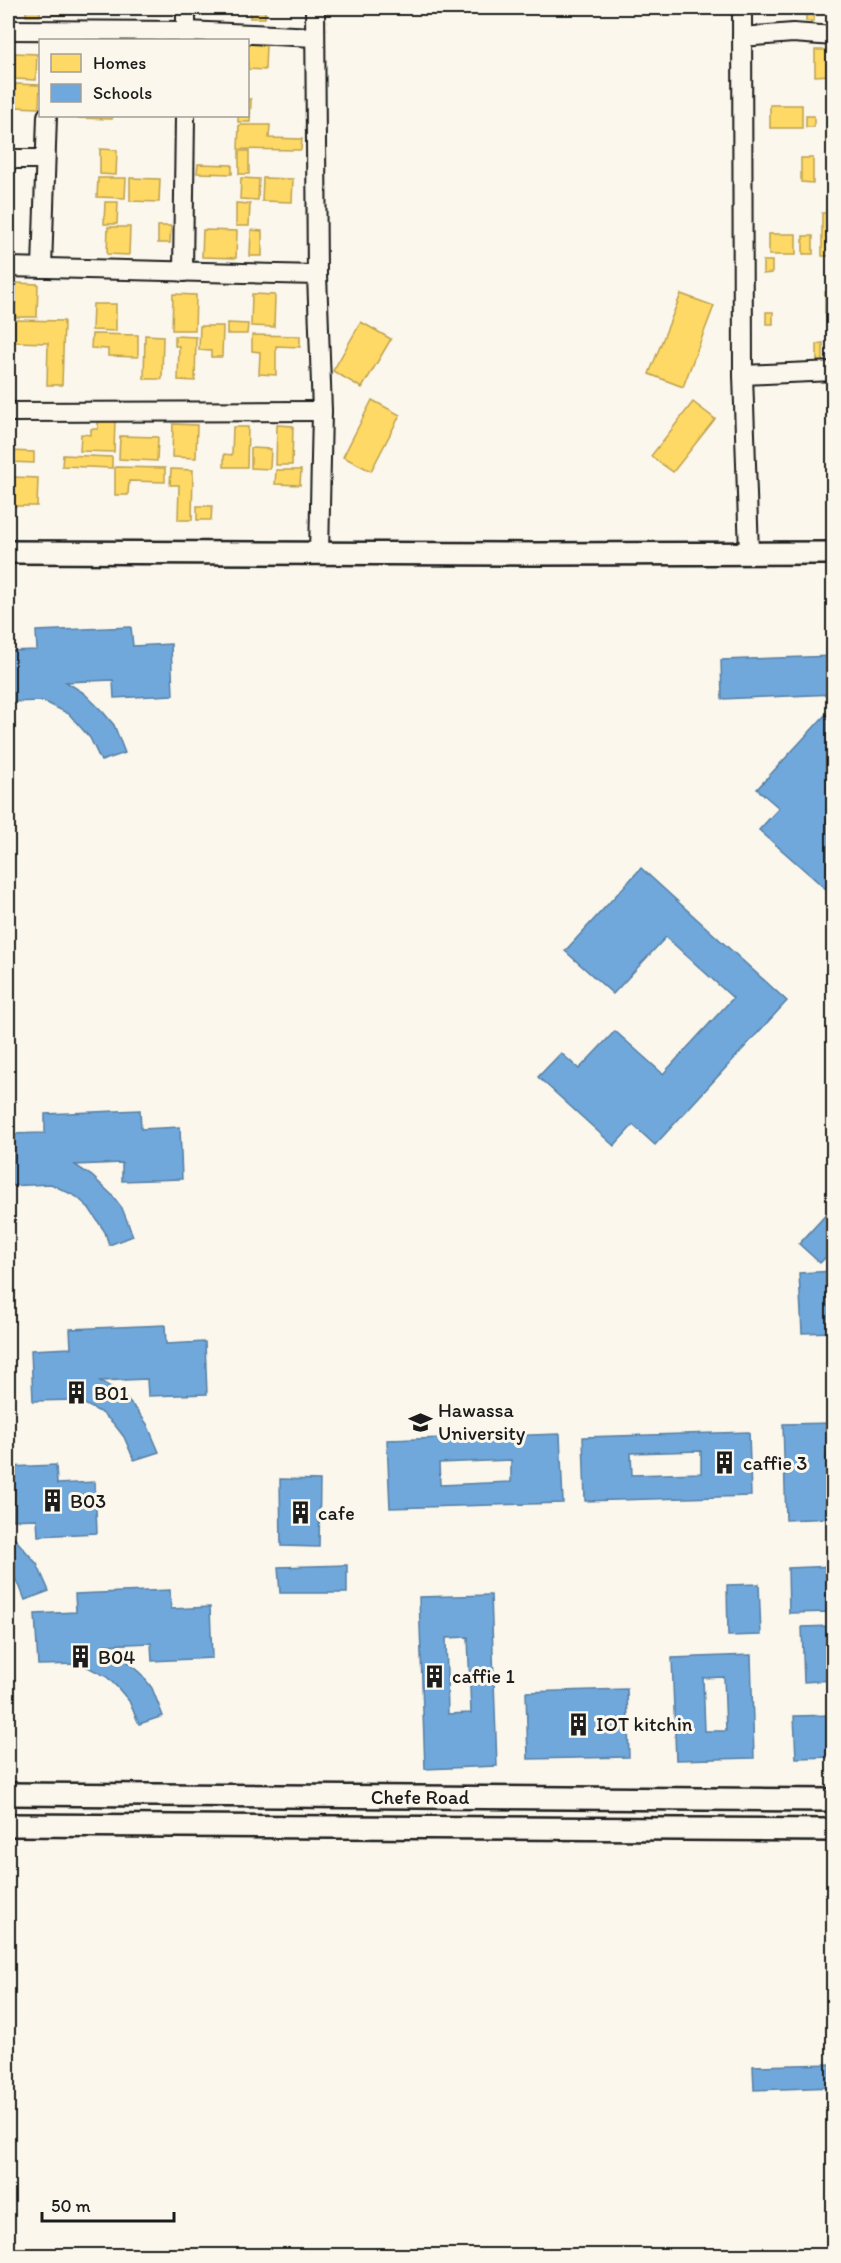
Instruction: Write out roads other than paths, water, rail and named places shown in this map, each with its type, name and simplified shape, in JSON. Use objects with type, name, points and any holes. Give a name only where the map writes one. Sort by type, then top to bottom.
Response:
[{"type":"street","points":[[186,8],[186,36]]},
{"type":"street","points":[[315,8],[317,275],[322,411],[319,554]]},
{"type":"street","points":[[742,8],[743,375],[749,553]]},
{"type":"street","points":[[8,30],[49,36],[315,37]]},
{"type":"street","points":[[742,37],[793,33],[834,36]]},
{"type":"street","points":[[42,268],[47,117]]},
{"type":"street","points":[[183,272],[185,117]]},
{"type":"street","points":[[8,159],[45,159]]},
{"type":"street","points":[[8,267],[317,275]]},
{"type":"street","points":[[743,375],[834,371]]},
{"type":"street","points":[[8,412],[322,411]]},
{"type":"street","points":[[8,552],[319,554],[834,552]]},
{"type":"street","name":"Chefe Road","points":[[8,1794],[834,1800]]},
{"type":"street","name":"Chefe Road","points":[[8,1825],[834,1830]]},
{"type":"place","name":"B01","points":[[76,1393]]},
{"type":"place","name":"Hawassa University","points":[[420,1422]]},
{"type":"place","name":"caffie 3","points":[[725,1463]]},
{"type":"place","name":"B03","points":[[52,1501]]},
{"type":"place","name":"cafe","points":[[300,1513]]},
{"type":"place","name":"B04","points":[[80,1657]]},
{"type":"place","name":"caffie 1","points":[[434,1676]]},
{"type":"place","name":"IOT kitchin","points":[[578,1724]]}]
